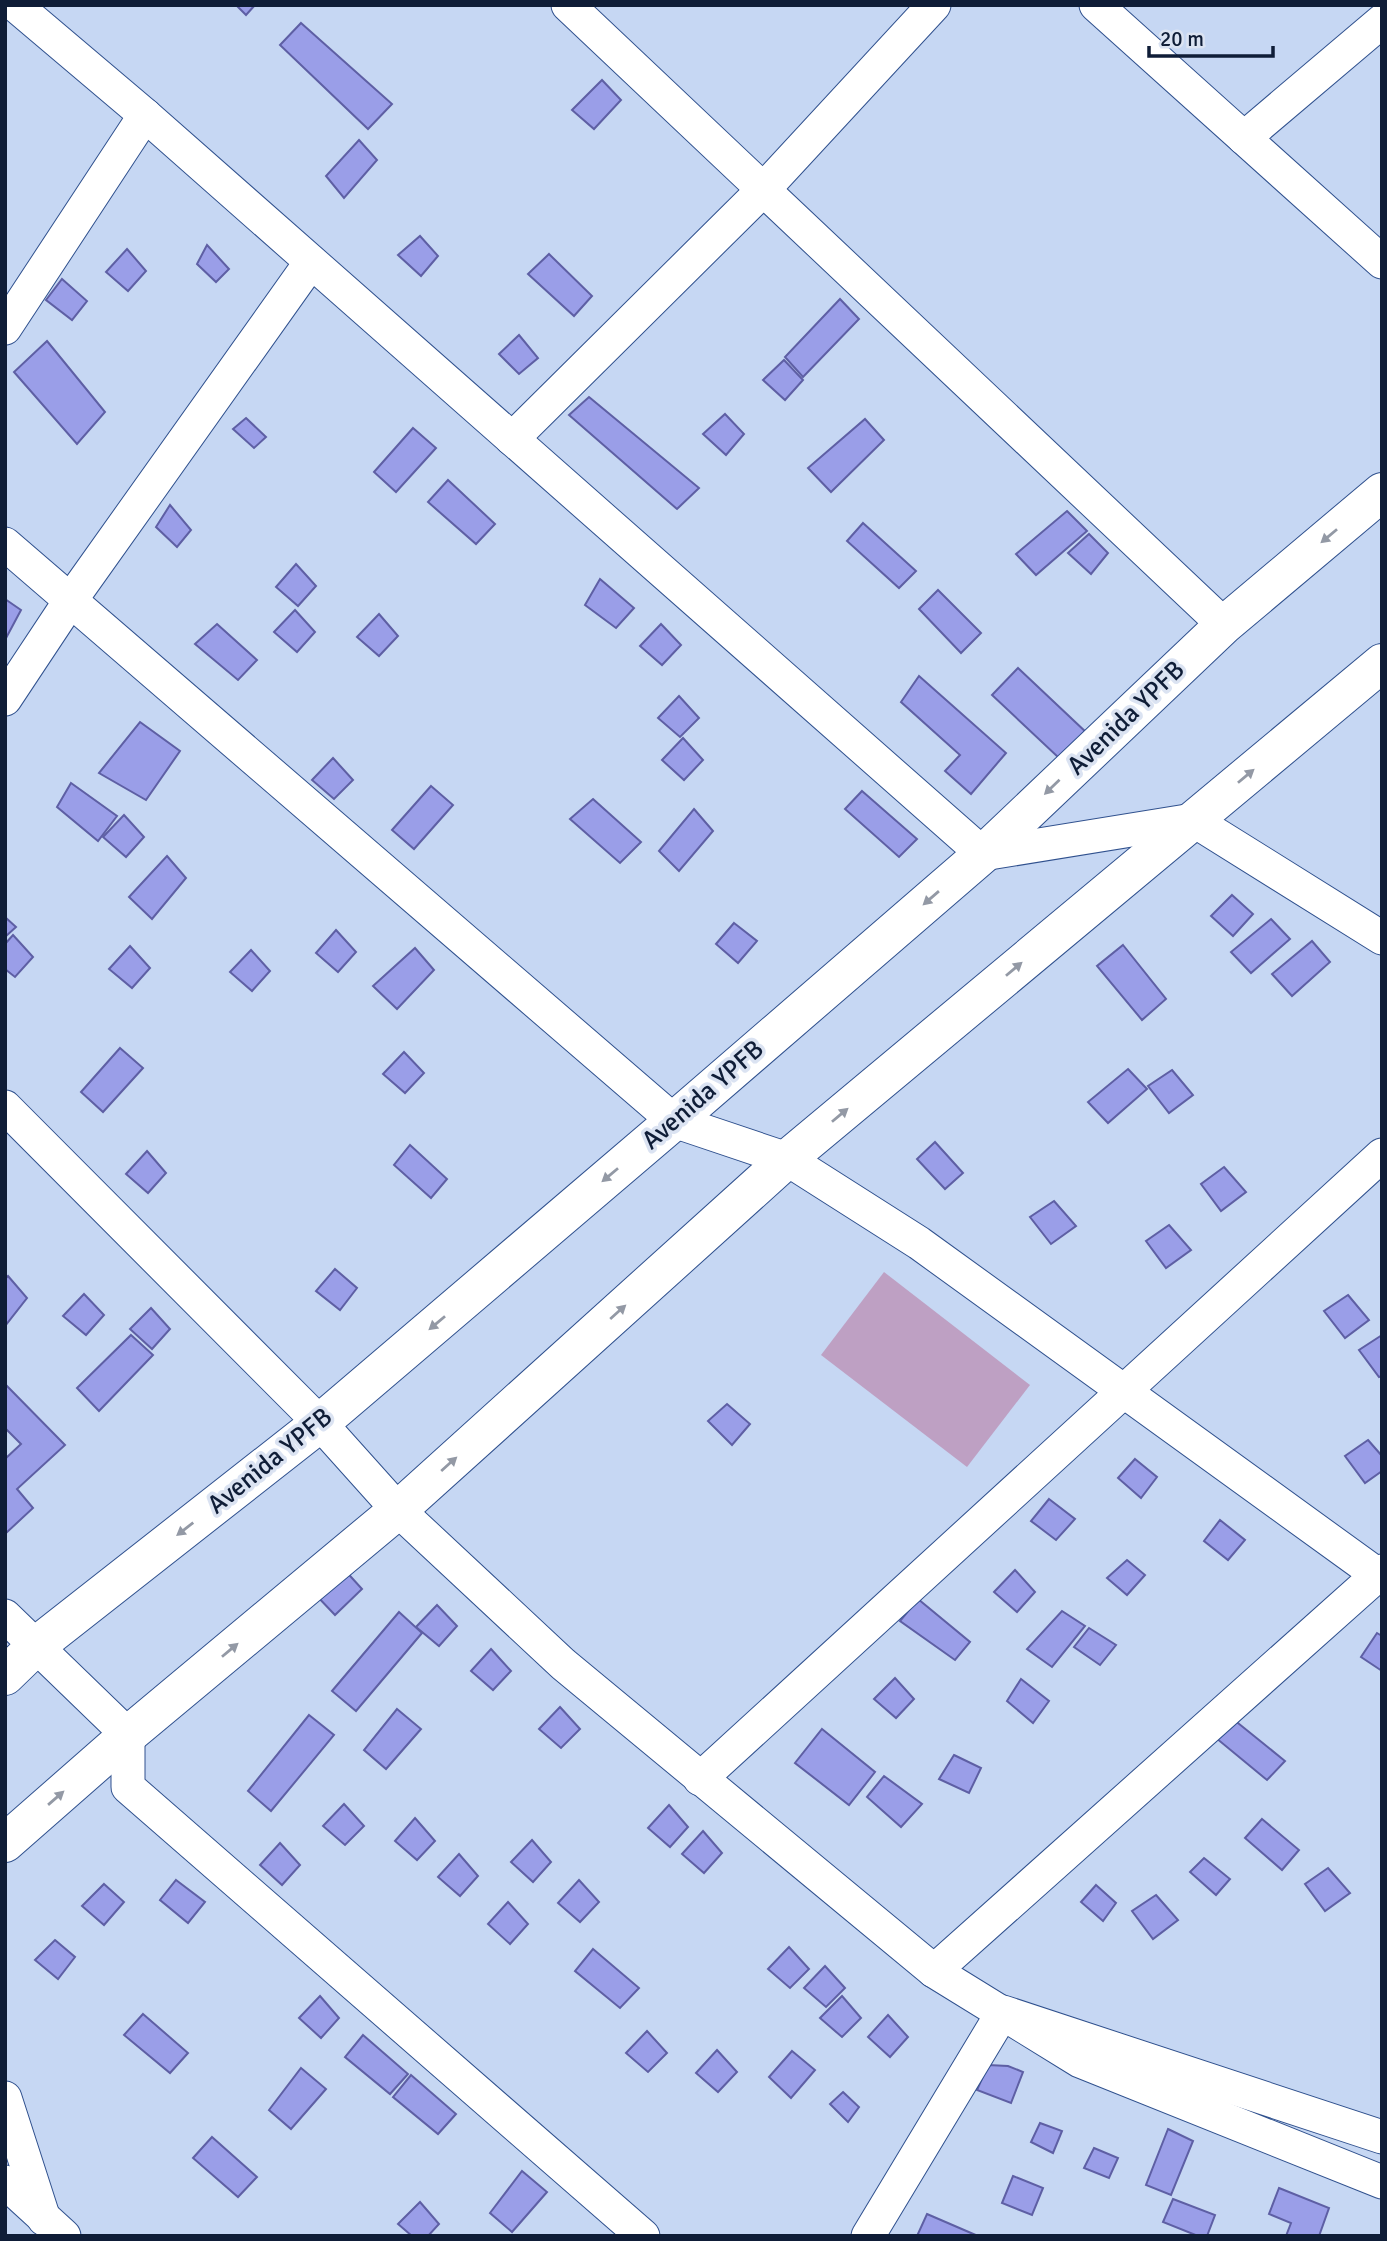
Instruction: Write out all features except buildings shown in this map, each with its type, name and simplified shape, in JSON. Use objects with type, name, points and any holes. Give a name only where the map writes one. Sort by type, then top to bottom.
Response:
[{"type":"street","points":[[15,5],[145,115],[983,854],[1194,820],[1382,938]]},
{"type":"street","points":[[568,5],[1224,625]]},
{"type":"street","points":[[512,439],[763,190],[934,5]]},
{"type":"street","points":[[1096,5],[1382,262]]},
{"type":"street","points":[[1244,138],[1382,21]]},
{"type":"street","points":[[5,328],[145,115]]},
{"type":"street","points":[[5,699],[70,601],[311,262]]},
{"type":"street","name":"Avenida YPFB","points":[[5,1676],[36,1646],[320,1423],[674,1121],[983,854],[1224,625],[1382,492]]},
{"type":"street","points":[[5,544],[674,1121],[787,1159],[919,1243],[1380,1575],[934,1971]]},
{"type":"street","points":[[5,1843],[128,1735],[398,1510],[787,1159],[1382,663]]},
{"type":"street","points":[[5,1107],[320,1423],[398,1510],[562,1664],[934,1971],[1080,2061],[1382,2182]]},
{"type":"street","points":[[699,1779],[1382,1155]]},
{"type":"street","points":[[5,1616],[128,1735],[128,1787],[170,1827],[643,2236]]},
{"type":"street","points":[[1003,2012],[1382,2137]]},
{"type":"street","points":[[868,2236],[1003,2012]]},
{"type":"street","points":[[5,2098],[54,2227]]},
{"type":"street","points":[[5,2182],[54,2227]]},
{"type":"shaded area","points":[[884,1272],[1030,1385],[967,1467],[821,1355]]}]
